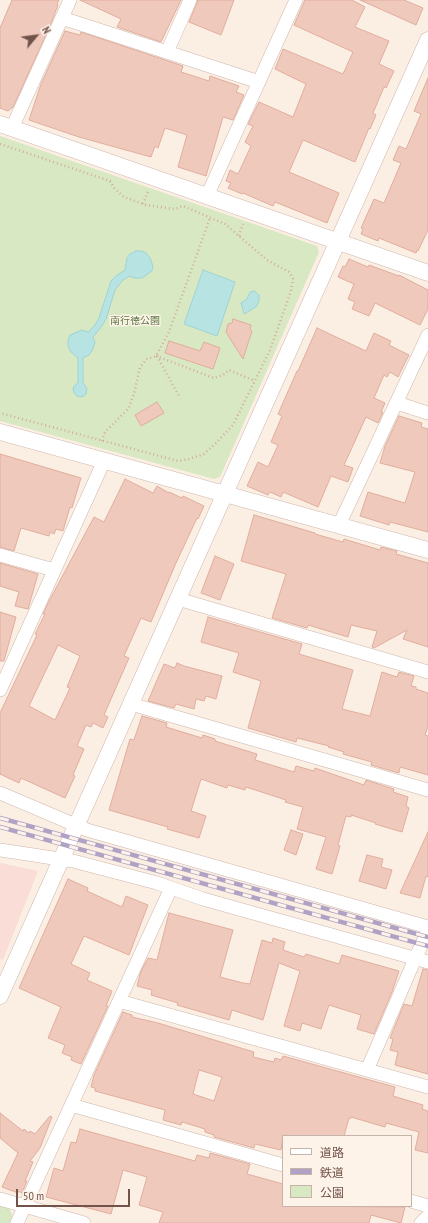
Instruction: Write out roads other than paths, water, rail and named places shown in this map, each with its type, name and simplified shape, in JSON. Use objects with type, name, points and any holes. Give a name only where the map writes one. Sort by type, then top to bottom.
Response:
[{"type":"street","points":[[70,0],[6,126],[428,273]]},
{"type":"street","points":[[167,52],[190,0]]},
{"type":"street","points":[[207,196],[296,0]]},
{"type":"street","points":[[62,18],[259,82]]},
{"type":"street","points":[[0,996],[6,969],[62,858],[428,40]]},
{"type":"street","points":[[339,525],[428,335]]},
{"type":"street","points":[[397,404],[428,413]]},
{"type":"street","points":[[0,432],[428,550]]},
{"type":"street","points":[[0,690],[5,666],[54,570],[104,461]]},
{"type":"street","points":[[0,555],[54,570]]},
{"type":"street","points":[[178,599],[428,672]]},
{"type":"street","points":[[131,704],[428,790]]},
{"type":"street","points":[[0,793],[87,830],[428,927]]},
{"type":"street","points":[[0,850],[62,858],[142,879],[203,899],[428,962]]},
{"type":"street","points":[[17,1223],[171,888]]},
{"type":"street","points":[[367,1070],[428,931]]},
{"type":"street","points":[[119,1001],[428,1087]]},
{"type":"street","points":[[71,1105],[282,1165]]},
{"type":"street","points":[[0,1199],[84,1223]]},
{"type":"street","points":[[412,1201],[428,1206]]},
{"type":"street","points":[[422,1223],[428,1216]]},
{"type":"water","points":[[136,251],[146,253],[150,258],[153,266],[152,271],[142,278],[134,278],[130,276],[123,280],[115,290],[106,319],[93,337],[95,342],[93,349],[89,355],[83,358],[83,383],[87,389],[86,394],[82,397],[77,396],[74,393],[73,388],[78,383],[78,358],[71,352],[68,346],[70,335],[82,330],[88,332],[95,325],[99,318],[111,281],[125,270],[127,258],[130,254]]},
{"type":"water","points":[[203,270],[235,282],[217,336],[184,324]]},
{"type":"water","points":[[254,291],[259,295],[257,306],[244,314],[241,303],[247,299],[250,292]]},
{"type":"railway","points":[[0,818],[428,937]]},
{"type":"railway","points":[[0,827],[428,946]]},
{"type":"park label","name":"南行徳公園","points":[[135,321]]}]
